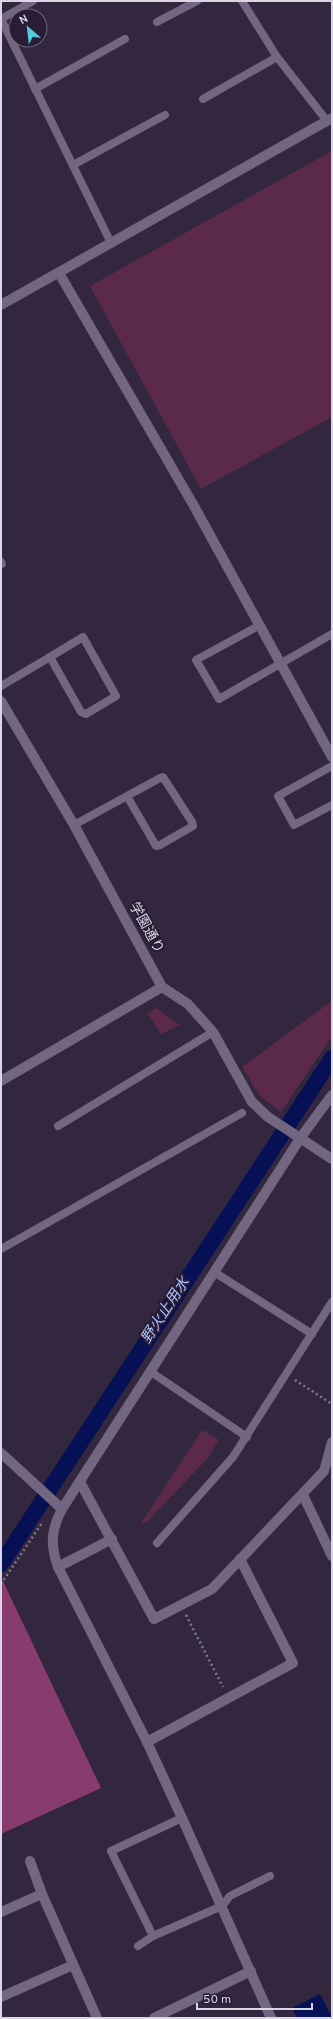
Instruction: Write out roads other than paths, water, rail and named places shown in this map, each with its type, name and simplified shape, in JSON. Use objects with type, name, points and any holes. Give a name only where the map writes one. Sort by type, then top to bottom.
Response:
[{"type":"street","points":[[1,305],[329,119]]},
{"type":"street","points":[[59,273],[125,383],[332,757]]},
{"type":"street","name":"学園通り","points":[[1,701],[74,825],[162,987],[188,1004],[213,1032],[252,1102],[268,1117],[332,1159]]},
{"type":"street","points":[[1,1081],[162,987]]},
{"type":"street","points":[[272,2018],[146,1742],[58,1567],[54,1554],[53,1536],[56,1504],[80,1482],[301,1138],[332,1094]]},
{"type":"street","points":[[80,1482],[154,1619],[212,1590],[324,1471],[332,1442]]},
{"type":"street","points":[[3,1459],[56,1504]]},
{"type":"street","points":[[303,1495],[332,1556]]},
{"type":"street","points":[[58,1567],[112,1539]]},
{"type":"street","points":[[146,1742],[294,1663],[240,1559]]},
{"type":"street","points":[[30,1861],[42,1894],[98,2018]]},
{"type":"street","points":[[1,1912],[42,1894]]},
{"type":"street","points":[[1,1997],[74,1965]]},
{"type":"street","points":[[155,2018],[251,1971]]},
{"type":"lane","points":[[33,1],[1,19],[111,243]]},
{"type":"lane","points":[[157,22],[197,1]]},
{"type":"lane","points":[[242,1],[277,57],[329,119]]},
{"type":"lane","points":[[36,89],[124,39]]},
{"type":"lane","points":[[203,99],[277,57]]},
{"type":"lane","points":[[73,165],[165,115]]},
{"type":"lane","points":[[260,625],[196,660],[219,699],[332,634]]},
{"type":"lane","points":[[1,686],[81,638],[85,638],[116,696],[86,714],[81,712],[50,657]]},
{"type":"lane","points":[[332,766],[278,796],[294,825],[332,805]]},
{"type":"lane","points":[[74,825],[127,796],[163,777],[193,826],[166,842],[156,846],[127,796]]},
{"type":"lane","points":[[58,1126],[213,1032]]},
{"type":"lane","points":[[1,1249],[242,1114]]},
{"type":"lane","points":[[214,1272],[312,1334]]},
{"type":"lane","points":[[157,1543],[232,1457],[247,1436],[332,1302]]},
{"type":"lane","points":[[151,1372],[247,1436]]},
{"type":"lane","points":[[153,1936],[111,1851],[182,1818]]},
{"type":"lane","points":[[138,1946],[153,1936],[222,1906],[230,1896],[270,1876]]},
{"type":"waterway","name":"野火止用水","points":[[1,1564],[332,1058]]}]
